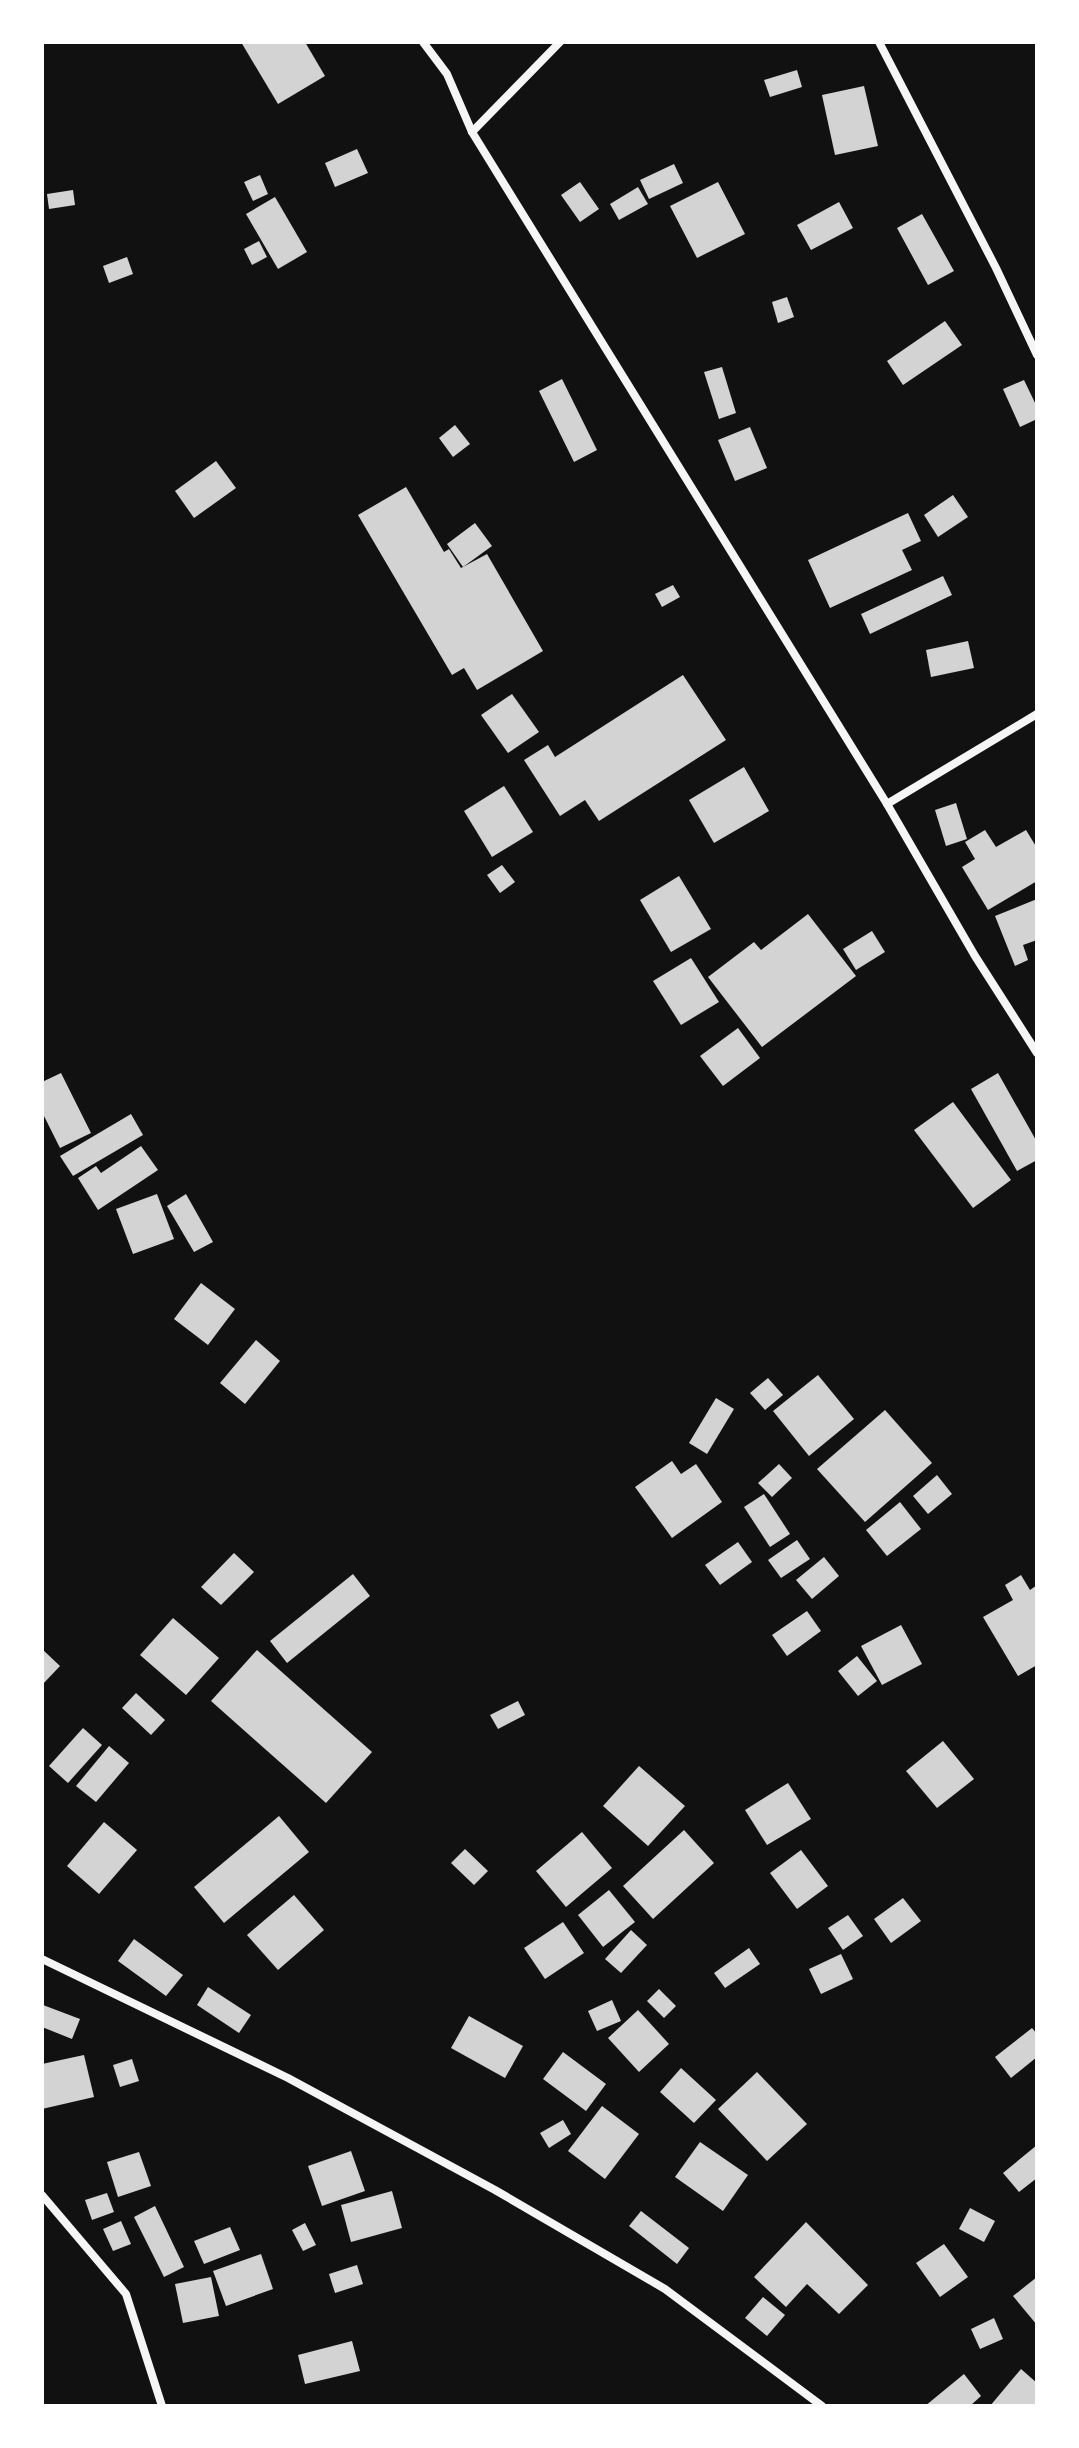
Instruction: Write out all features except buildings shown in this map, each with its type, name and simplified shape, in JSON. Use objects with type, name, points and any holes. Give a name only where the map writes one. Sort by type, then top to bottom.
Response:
[{"type":"street","points":[[423,42],[447,74],[472,132],[1037,1053]]},
{"type":"street","points":[[472,132],[560,42]]},
{"type":"street","points":[[879,42],[968,212],[1037,355]]},
{"type":"street","points":[[887,804],[1037,714]]},
{"type":"street","points":[[42,1959],[288,2078],[495,2190],[665,2289],[822,2406]]},
{"type":"street","points":[[42,2195],[126,2294],[162,2406]]}]
